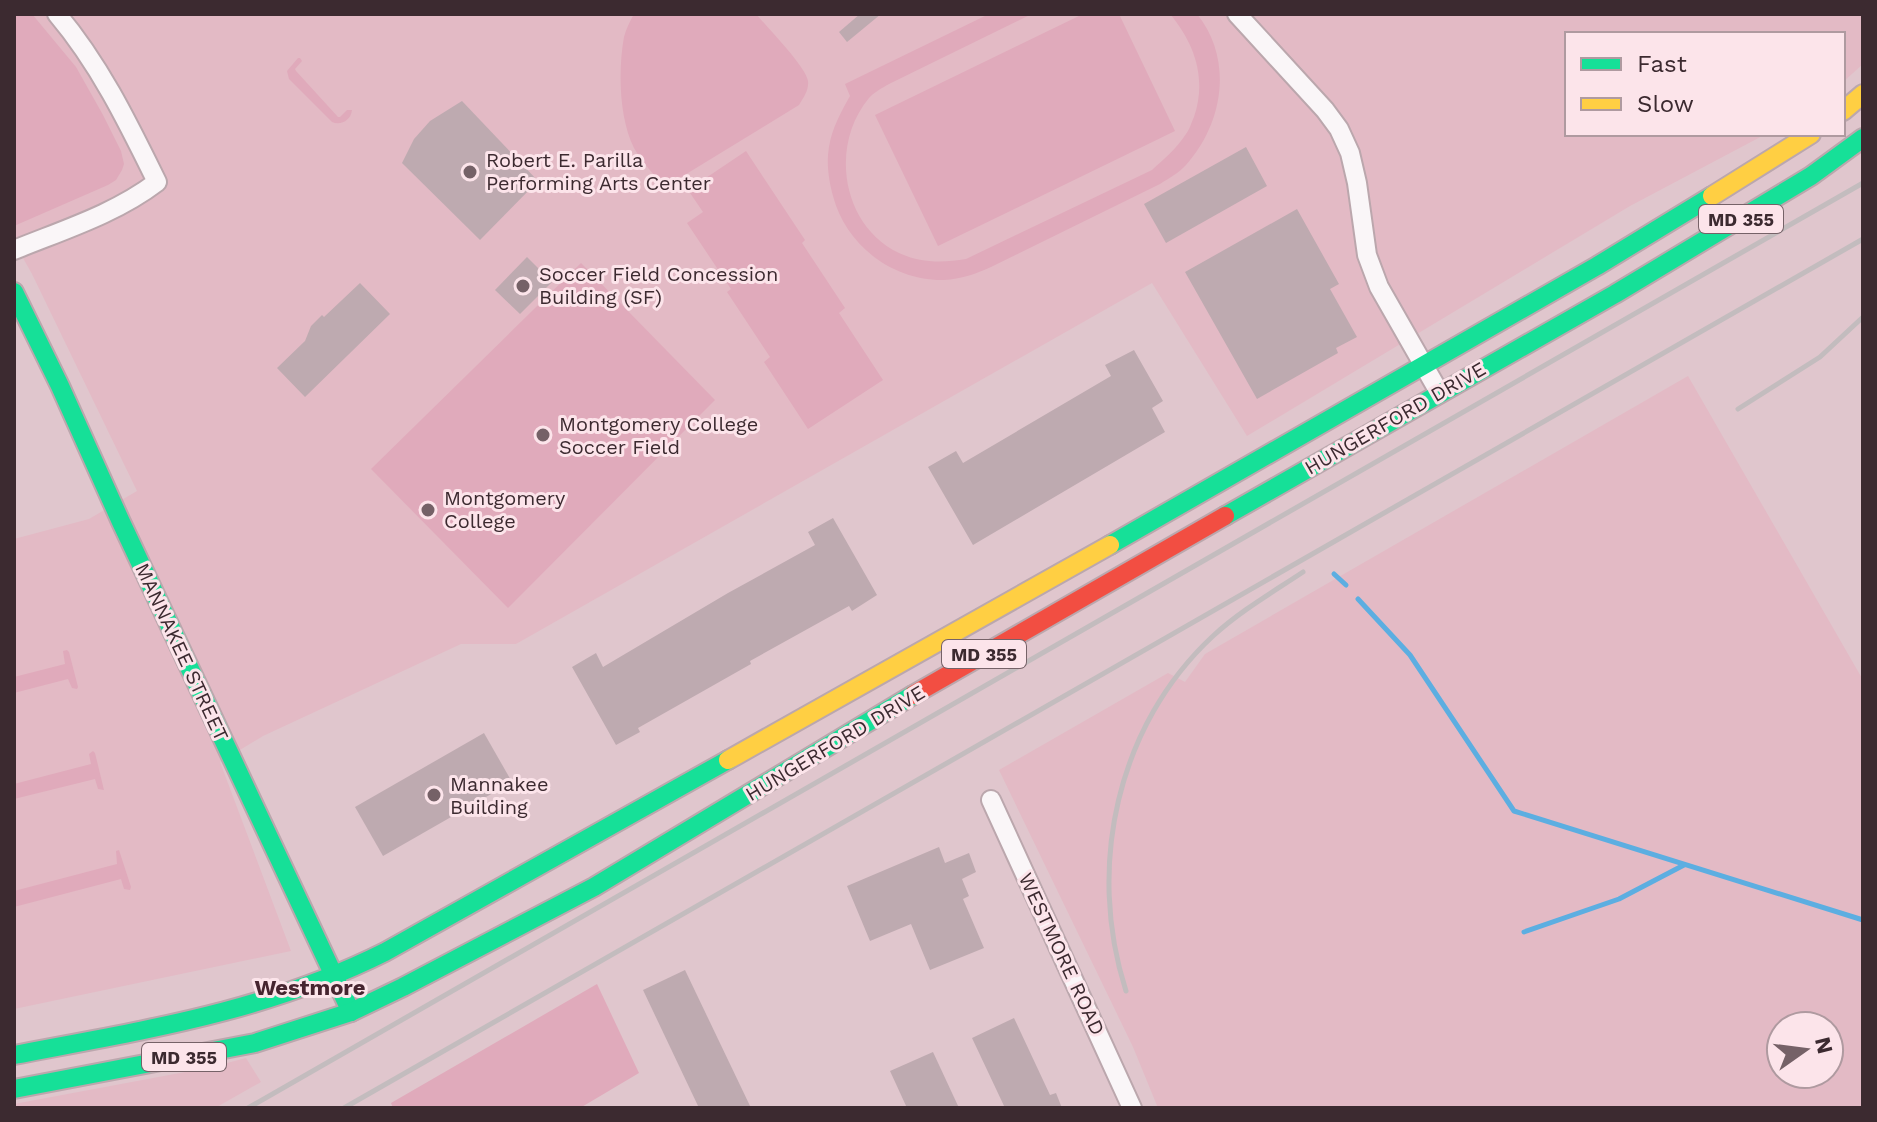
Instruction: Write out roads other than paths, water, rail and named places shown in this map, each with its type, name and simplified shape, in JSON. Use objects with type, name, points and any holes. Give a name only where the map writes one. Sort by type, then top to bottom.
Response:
[{"type":"main road","points":[[1845,109],[1863,94]]},
{"type":"main road","name":"HUNGERFORD DRIVE","points":[[14,1055],[247,1005],[335,976],[385,952],[908,660],[1597,266],[1808,136]]},
{"type":"main road","name":"HUNGERFORD DRIVE","points":[[14,1089],[255,1043],[351,1012],[403,987],[594,887],[925,688],[1615,294],[1811,176],[1863,138]]},
{"type":"main road","name":"MANNAKEE STREET","points":[[14,292],[351,1012]]},
{"type":"main road","points":[[908,660],[925,688]]},
{"type":"street","points":[[14,250],[108,211],[157,182],[103,76],[57,14]]},
{"type":"street","points":[[1237,14],[1339,129],[1350,153],[1367,255],[1379,287],[1439,392]]},
{"type":"street","name":"WESTMORE ROAD","points":[[991,800],[1132,1108]]},
{"type":"waterway","points":[[1334,574],[1346,585]]},
{"type":"waterway","points":[[1358,599],[1410,655],[1514,811],[1863,920]]},
{"type":"waterway","points":[[1524,932],[1619,899],[1684,865]]},
{"type":"railway","points":[[248,1108],[1863,183]]},
{"type":"railway","points":[[344,1108],[1863,239]]},
{"type":"railway","points":[[1738,409],[1820,357],[1863,317]]},
{"type":"railway","points":[[1126,991],[1114,944],[1109,896],[1111,848],[1118,800],[1133,755],[1153,712],[1180,672],[1213,636],[1245,610],[1303,572]]},
{"type":"place","name":"Robert E. Parilla Performing Arts Center","points":[[470,172]]},
{"type":"place","name":"Soccer Field Concession Building (SF)","points":[[523,286]]},
{"type":"place","name":"Montgomery College Soccer Field","points":[[543,435]]},
{"type":"place","name":"Montgomery College","points":[[428,510]]},
{"type":"place","name":"Mannakee Building","points":[[434,795]]},
{"type":"district","name":"Westmore","points":[[310,987]]}]
